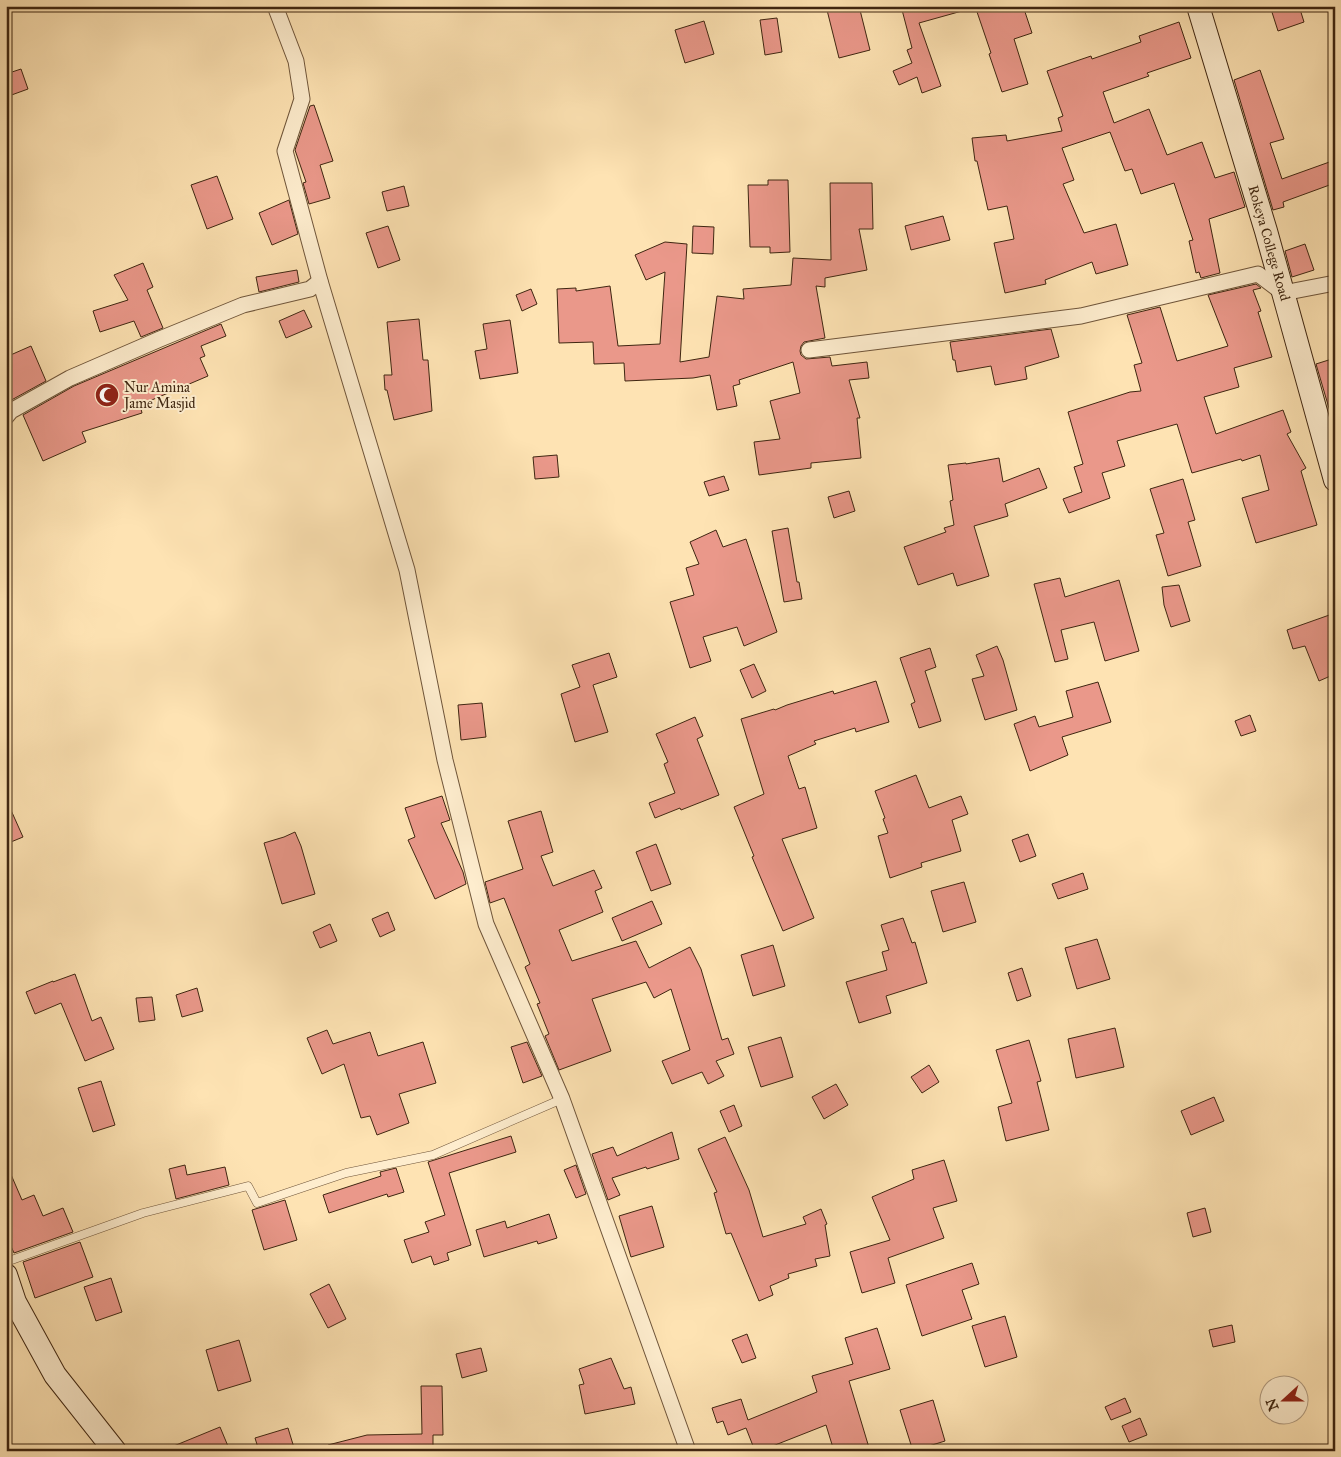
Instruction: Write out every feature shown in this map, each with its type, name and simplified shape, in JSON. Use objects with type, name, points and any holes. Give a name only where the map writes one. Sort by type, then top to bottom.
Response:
[{"type":"street","points":[[275,6],[296,61],[302,99],[285,151],[320,281],[407,570],[445,760],[486,924],[562,1099],[688,1451]]},
{"type":"street","name":"Rokeya College Road","points":[[1198,6],[1266,231],[1335,480]]},
{"type":"street","points":[[809,350],[1081,316],[1258,274],[1283,293],[1335,282]]},
{"type":"street","points":[[6,417],[11,412],[70,378],[243,305],[310,289],[320,281]]},
{"type":"street","points":[[6,1275],[15,1302],[55,1375],[115,1451]]},
{"type":"lane","points":[[6,1262],[142,1213],[238,1188],[248,1186],[257,1203],[346,1173],[433,1155],[562,1099]]},
{"type":"building","points":[[826,6],[859,6],[870,50],[839,58]]},
{"type":"building","points":[[901,6],[962,6],[962,11],[919,23],[941,86],[922,93],[917,77],[899,85],[893,71],[912,63],[907,50],[912,48]]},
{"type":"building","points":[[975,6],[1023,6],[1032,33],[1014,39],[1028,84],[1002,92]]},
{"type":"building","points":[[1270,6],[1299,6],[1304,22],[1278,31]]},
{"type":"building","points":[[777,18],[782,52],[765,55],[760,20]]},
{"type":"building","points":[[704,21],[714,54],[685,63],[675,30]]},
{"type":"building","points":[[1179,22],[1191,58],[1147,73],[1149,76],[1103,92],[1114,123],[1149,109],[1167,155],[1202,142],[1215,178],[1234,172],[1245,207],[1209,219],[1220,273],[1201,278],[1199,272],[1196,273],[1189,241],[1193,240],[1174,183],[1141,194],[1132,169],[1125,171],[1110,132],[1062,148],[1074,180],[1063,184],[1084,233],[1116,224],[1128,265],[1096,274],[1092,262],[1045,280],[1046,284],[1005,293],[994,243],[1014,239],[1007,206],[988,210],[977,161],[975,161],[972,138],[1006,135],[1007,141],[1062,131],[1058,118],[1063,116],[1047,71],[1091,56],[1092,59],[1141,42],[1139,36]]},
{"type":"building","points":[[21,69],[28,89],[6,97],[6,74]]},
{"type":"building","points":[[1260,70],[1284,139],[1270,143],[1282,179],[1335,160],[1335,183],[1283,202],[1284,207],[1273,210],[1234,80]]},
{"type":"building","points":[[314,105],[333,161],[320,165],[330,198],[309,204],[303,183],[306,182],[295,150],[310,106]]},
{"type":"building","points":[[217,176],[233,219],[207,229],[191,185]]},
{"type":"building","points":[[768,180],[788,180],[790,252],[770,253],[770,247],[750,247],[748,185],[768,185]]},
{"type":"building","points":[[830,183],[872,183],[873,229],[859,229],[867,270],[825,278],[825,287],[816,286],[825,338],[804,342],[800,351],[801,355],[806,359],[830,357],[832,366],[867,362],[869,378],[849,380],[860,418],[857,418],[861,458],[811,463],[811,468],[759,475],[754,442],[780,439],[770,401],[800,393],[793,362],[739,380],[740,384],[733,386],[737,406],[717,410],[710,375],[693,378],[625,381],[624,363],[594,364],[593,342],[559,343],[557,289],[576,288],[576,291],[610,286],[618,346],[660,344],[665,272],[646,280],[635,255],[665,242],[687,244],[680,362],[709,357],[717,296],[744,299],[743,289],[791,285],[793,258],[831,260]]},
{"type":"building","points":[[404,186],[409,206],[387,211],[382,192]]},
{"type":"building","points":[[289,200],[298,234],[272,245],[259,213]]},
{"type":"building","points":[[943,216],[950,240],[911,250],[905,226]]},
{"type":"building","points":[[388,226],[400,260],[378,268],[366,233]]},
{"type":"building","points":[[693,226],[714,227],[713,254],[692,253]]},
{"type":"building","points":[[1305,244],[1314,270],[1292,277],[1285,251]]},
{"type":"building","points":[[143,263],[153,287],[147,290],[163,328],[141,337],[134,321],[100,332],[93,311],[128,300],[114,275]]},
{"type":"building","points":[[297,270],[299,282],[259,292],[256,277]]},
{"type":"building","points":[[1256,284],[1261,288],[1253,290],[1261,311],[1258,312],[1272,357],[1234,368],[1239,387],[1204,397],[1216,434],[1283,410],[1291,432],[1287,434],[1306,468],[1301,471],[1317,525],[1256,543],[1242,498],[1269,490],[1260,455],[1192,473],[1177,424],[1117,441],[1125,466],[1102,473],[1110,498],[1069,513],[1063,499],[1082,492],[1074,467],[1083,464],[1068,412],[1130,392],[1141,391],[1134,365],[1142,363],[1127,315],[1160,307],[1177,361],[1228,346],[1208,295]]},
{"type":"building","points":[[531,289],[537,304],[522,311],[516,295]]},
{"type":"building","points":[[304,310],[312,327],[286,338],[279,321]]},
{"type":"building","points":[[419,319],[423,360],[428,360],[432,411],[394,420],[387,390],[385,390],[384,375],[392,375],[387,322]]},
{"type":"building","points":[[510,320],[518,373],[480,379],[475,351],[487,349],[483,324]]},
{"type":"building","points":[[221,324],[226,336],[201,346],[205,356],[200,358],[208,376],[140,405],[142,413],[82,432],[86,442],[43,461],[23,415],[74,386]]},
{"type":"building","points":[[1051,329],[1059,357],[1025,367],[1027,379],[995,385],[991,366],[957,372],[950,342]]},
{"type":"building","points":[[31,346],[46,381],[6,403],[6,357]]},
{"type":"building","points":[[1335,358],[1335,415],[1331,415],[1316,364]]},
{"type":"building","points":[[557,455],[559,477],[535,479],[533,457]]},
{"type":"building","points":[[999,458],[1003,482],[1039,468],[1047,488],[1005,504],[1008,516],[974,526],[989,576],[957,586],[953,573],[918,585],[904,547],[946,532],[944,528],[954,525],[950,501],[953,500],[948,465]]},
{"type":"building","points":[[724,476],[729,490],[709,496],[704,482]]},
{"type":"building","points":[[1183,479],[1195,520],[1188,522],[1201,566],[1168,576],[1156,535],[1164,533],[1150,489]]},
{"type":"building","points":[[849,491],[855,511],[834,518],[828,497]]},
{"type":"building","points":[[788,528],[797,582],[799,582],[802,599],[784,602],[772,531]]},
{"type":"building","points":[[716,530],[723,547],[746,539],[777,632],[744,646],[737,627],[703,637],[711,661],[690,668],[670,602],[694,595],[686,568],[699,564],[690,542]]},
{"type":"building","points":[[1060,578],[1065,597],[1119,580],[1139,651],[1105,661],[1094,622],[1061,630],[1068,659],[1055,662],[1034,584]]},
{"type":"building","points":[[1179,585],[1190,621],[1171,627],[1164,605],[1162,587]]},
{"type":"building","points":[[1335,613],[1335,674],[1319,681],[1305,646],[1293,649],[1287,630]]},
{"type":"building","points":[[997,646],[1003,660],[1017,710],[985,720],[972,679],[984,676],[976,655]]},
{"type":"building","points":[[930,648],[936,667],[925,671],[941,721],[919,728],[911,704],[915,702],[900,658]]},
{"type":"building","points":[[609,653],[617,677],[593,685],[608,732],[575,742],[561,694],[580,687],[572,665]]},
{"type":"building","points":[[754,664],[766,691],[752,698],[740,670]]},
{"type":"building","points":[[876,681],[889,722],[856,732],[855,728],[814,741],[816,744],[788,756],[799,789],[805,787],[817,828],[782,839],[814,918],[783,931],[752,857],[754,856],[734,807],[764,794],[741,719],[833,691],[834,694]]},
{"type":"building","points":[[1098,682],[1111,722],[1062,737],[1068,755],[1030,771],[1014,724],[1035,716],[1039,727],[1073,717],[1066,691]]},
{"type":"building","points":[[482,703],[486,737],[461,740],[458,705]]},
{"type":"building","points":[[1250,715],[1256,731],[1241,736],[1235,721]]},
{"type":"building","points":[[695,717],[703,736],[697,739],[719,795],[655,818],[649,803],[675,793],[664,764],[668,762],[656,734]]},
{"type":"building","points":[[916,775],[929,808],[961,796],[968,814],[952,820],[961,851],[921,863],[922,867],[890,878],[878,836],[888,833],[883,819],[885,818],[875,791]]},
{"type":"building","points":[[442,796],[450,820],[441,823],[463,872],[466,884],[435,899],[408,840],[415,837],[405,808]]},
{"type":"building","points":[[6,799],[23,837],[6,844]]},
{"type":"building","points":[[541,811],[553,852],[541,856],[553,886],[594,870],[602,888],[595,891],[603,912],[559,930],[572,961],[636,941],[649,968],[690,947],[701,969],[722,1040],[728,1038],[734,1054],[716,1061],[724,1076],[708,1084],[702,1072],[672,1084],[662,1061],[690,1050],[671,989],[654,998],[646,982],[592,999],[611,1051],[559,1070],[545,1036],[549,1034],[537,1004],[540,1003],[525,967],[530,964],[504,898],[490,903],[485,882],[523,869],[508,821]]},
{"type":"building","points":[[295,832],[315,894],[282,904],[264,843]]},
{"type":"building","points":[[1028,834],[1036,856],[1020,862],[1012,840]]},
{"type":"building","points":[[656,844],[671,884],[651,891],[636,852]]},
{"type":"building","points":[[1083,873],[1088,889],[1058,899],[1052,884]]},
{"type":"building","points":[[964,882],[976,922],[943,932],[931,891]]},
{"type":"building","points":[[652,901],[662,924],[622,941],[612,918]]},
{"type":"building","points":[[388,912],[395,930],[380,937],[372,919]]},
{"type":"building","points":[[903,918],[912,943],[915,942],[927,983],[886,996],[891,1013],[859,1023],[846,982],[887,970],[882,952],[889,950],[881,925]]},
{"type":"building","points":[[330,924],[337,941],[320,948],[313,932]]},
{"type":"building","points":[[1097,939],[1110,979],[1077,989],[1065,948]]},
{"type":"building","points":[[773,945],[785,986],[753,996],[741,955]]},
{"type":"building","points":[[1022,968],[1031,996],[1017,1001],[1008,973]]},
{"type":"building","points":[[75,974],[92,1021],[101,1017],[114,1049],[85,1061],[61,1003],[35,1014],[26,992]]},
{"type":"building","points":[[197,988],[203,1011],[182,1017],[176,995]]},
{"type":"building","points":[[152,997],[155,1020],[139,1022],[136,998]]},
{"type":"building","points":[[1115,1028],[1124,1067],[1076,1078],[1068,1039]]},
{"type":"building","points":[[327,1030],[333,1044],[370,1032],[378,1056],[423,1042],[436,1083],[399,1094],[409,1123],[377,1135],[370,1116],[361,1118],[344,1064],[322,1074],[307,1038]]},
{"type":"building","points":[[781,1037],[793,1077],[761,1087],[748,1047]]},
{"type":"building","points":[[1029,1040],[1041,1081],[1037,1082],[1049,1130],[1006,1141],[998,1107],[1012,1103],[996,1050]]},
{"type":"building","points":[[527,1042],[542,1076],[523,1083],[511,1047]]},
{"type":"building","points":[[929,1065],[939,1082],[922,1093],[911,1077]]},
{"type":"building","points":[[101,1081],[115,1125],[93,1132],[78,1088]]},
{"type":"building","points":[[836,1084],[848,1105],[824,1119],[812,1097]]},
{"type":"building","points":[[1214,1097],[1224,1121],[1191,1135],[1181,1111]]},
{"type":"building","points":[[734,1105],[742,1126],[729,1132],[720,1111]]},
{"type":"building","points":[[672,1132],[679,1159],[612,1178],[620,1195],[608,1200],[592,1154],[613,1147],[617,1156]]},
{"type":"building","points":[[511,1136],[516,1152],[449,1173],[471,1245],[447,1253],[449,1260],[434,1265],[431,1256],[412,1263],[404,1240],[429,1232],[425,1222],[445,1215],[428,1162]]},
{"type":"building","points":[[725,1137],[749,1190],[763,1237],[806,1224],[803,1217],[821,1209],[827,1224],[825,1225],[830,1256],[815,1259],[817,1266],[788,1274],[789,1278],[770,1286],[773,1295],[759,1301],[731,1233],[726,1234],[714,1193],[717,1192],[698,1149]]},
{"type":"building","points":[[944,1160],[957,1201],[933,1208],[944,1238],[888,1258],[895,1283],[862,1293],[850,1252],[890,1240],[872,1197],[914,1179],[912,1170]]},
{"type":"building","points":[[6,1163],[22,1200],[34,1195],[43,1216],[63,1208],[73,1232],[14,1253],[6,1235]]},
{"type":"building","points":[[185,1165],[187,1175],[225,1167],[229,1185],[176,1199],[169,1169]]},
{"type":"building","points":[[576,1165],[586,1194],[576,1198],[564,1170]]},
{"type":"building","points":[[396,1168],[404,1192],[388,1197],[387,1194],[329,1213],[323,1195],[381,1176],[380,1172]]},
{"type":"building","points":[[285,1200],[297,1240],[264,1250],[252,1210]]},
{"type":"building","points":[[652,1206],[664,1247],[631,1257],[619,1216]]},
{"type":"building","points":[[1205,1208],[1211,1232],[1193,1237],[1187,1213]]},
{"type":"building","points":[[549,1214],[557,1238],[538,1244],[537,1241],[484,1257],[476,1230],[505,1221],[507,1228]]},
{"type":"building","points":[[80,1242],[93,1277],[35,1298],[23,1262]]},
{"type":"building","points":[[972,1263],[979,1284],[962,1290],[972,1319],[922,1336],[906,1285]]},
{"type":"building","points":[[111,1278],[122,1312],[96,1321],[84,1287]]},
{"type":"building","points":[[329,1284],[346,1319],[328,1328],[310,1294]]},
{"type":"building","points":[[1005,1316],[1017,1357],[985,1367],[972,1326]]},
{"type":"building","points":[[1232,1325],[1235,1342],[1213,1347],[1209,1330]]},
{"type":"building","points":[[877,1328],[890,1369],[849,1381],[870,1451],[834,1451],[826,1425],[760,1451],[755,1451],[746,1428],[728,1435],[723,1421],[717,1423],[712,1408],[741,1399],[748,1420],[817,1392],[812,1376],[853,1364],[845,1338]]},
{"type":"building","points":[[747,1334],[756,1358],[742,1363],[732,1340]]},
{"type":"building","points":[[239,1340],[251,1381],[218,1391],[206,1350]]},
{"type":"building","points":[[481,1348],[487,1371],[462,1378],[456,1354]]},
{"type":"building","points":[[611,1358],[624,1389],[631,1387],[635,1404],[585,1414],[579,1385],[584,1384],[579,1369]]},
{"type":"building","points":[[421,1386],[442,1386],[443,1435],[433,1435],[433,1451],[329,1451],[328,1445],[367,1435],[422,1434]]},
{"type":"building","points":[[1125,1398],[1131,1412],[1111,1420],[1105,1407]]},
{"type":"building","points":[[933,1400],[945,1441],[913,1451],[900,1410]]},
{"type":"building","points":[[1140,1418],[1147,1435],[1129,1442],[1122,1426]]},
{"type":"building","points":[[220,1427],[230,1451],[164,1451],[164,1450]]},
{"type":"building","points":[[288,1428],[295,1451],[259,1451],[255,1438]]},
{"type":"place","name":"Nur Amina Jame Masjid","points":[[107,395]]}]
